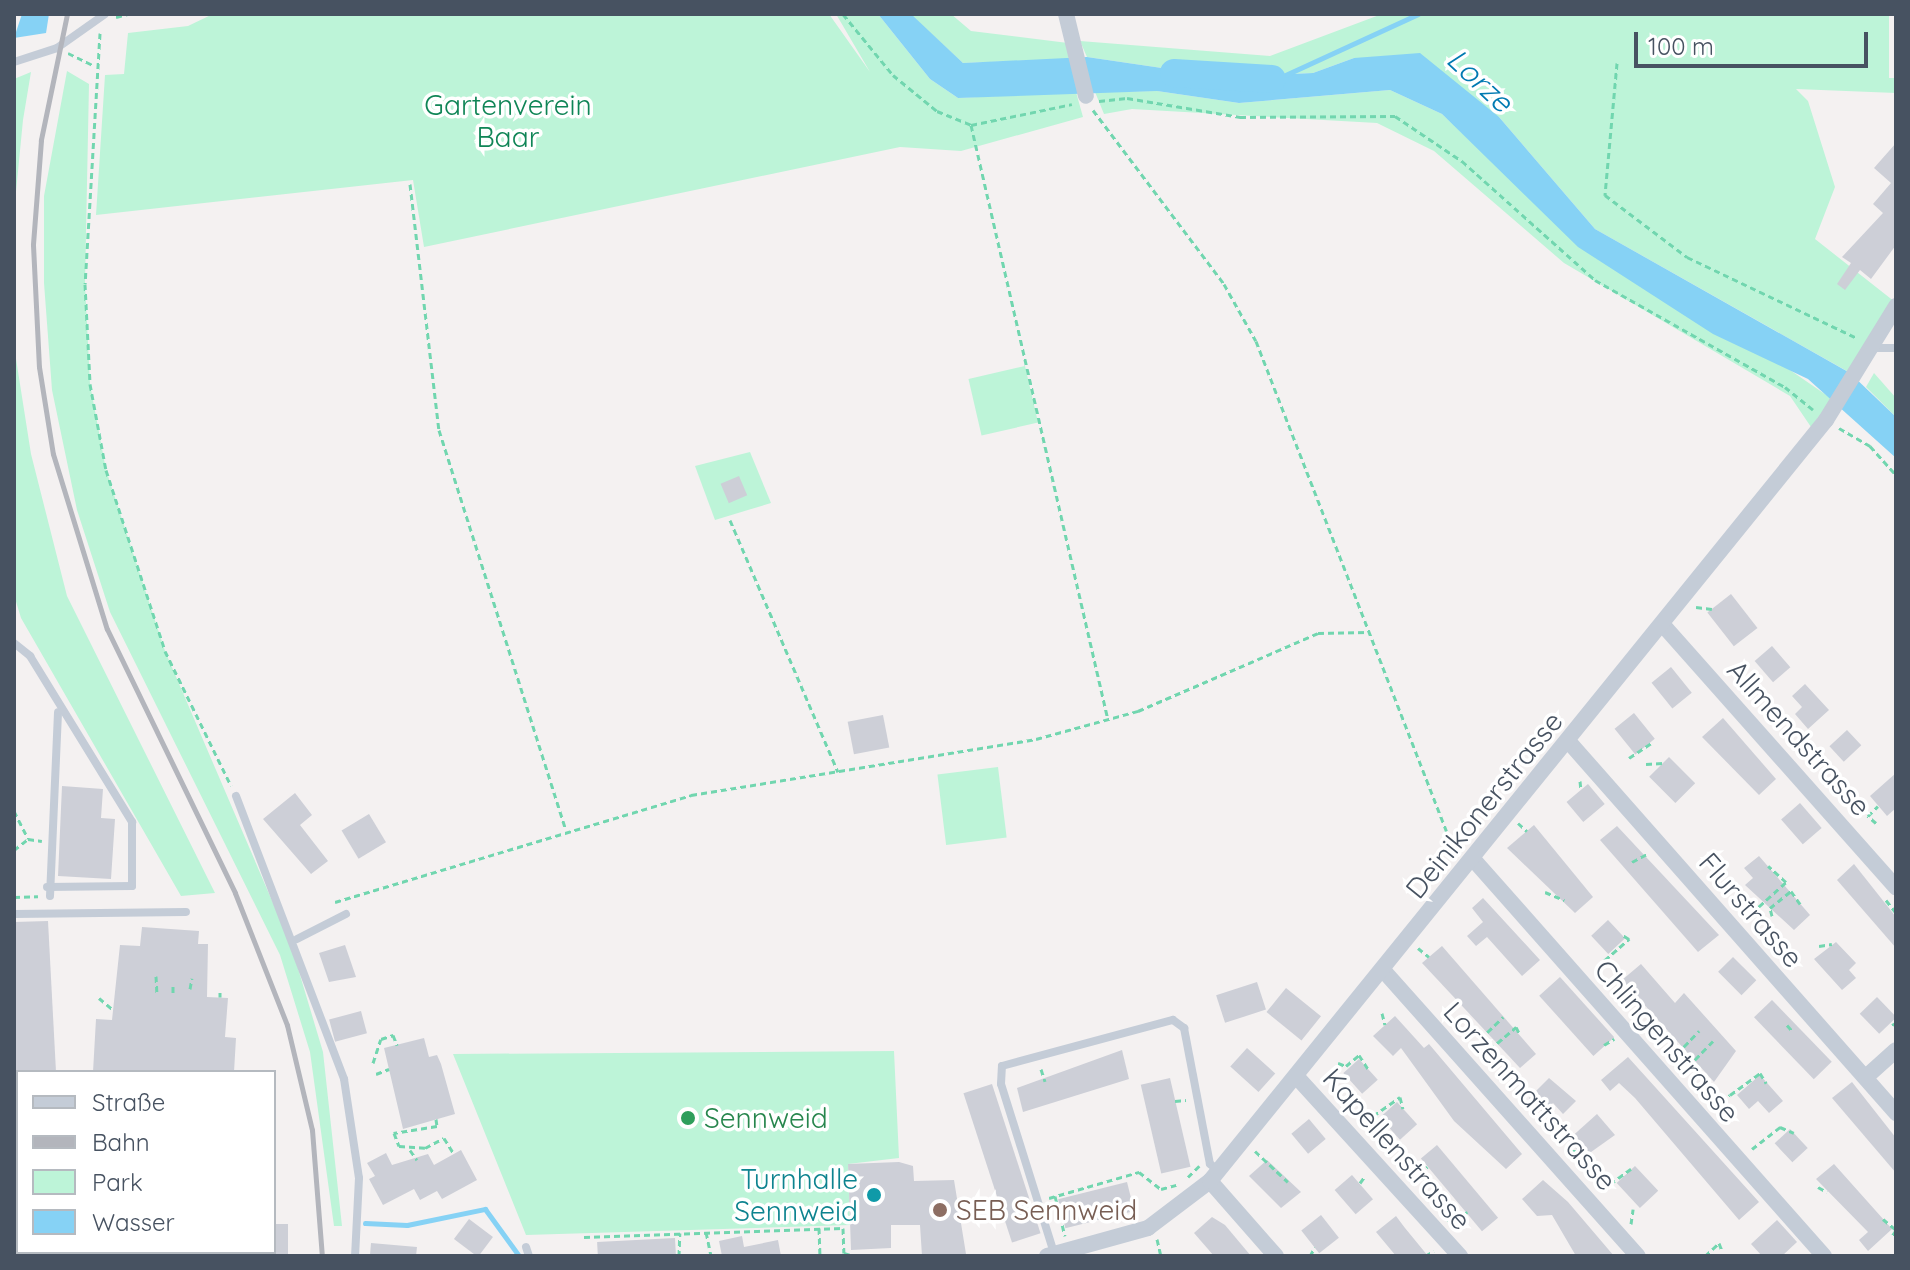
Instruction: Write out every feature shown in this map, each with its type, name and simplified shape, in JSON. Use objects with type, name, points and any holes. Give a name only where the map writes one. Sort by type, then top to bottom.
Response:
[{"type":"street","points":[[1066,14],[1088,100]]},
{"type":"street","name":"Deinikonerstrasse","points":[[1056,1254],[1110,1249],[1183,1207],[1296,1076],[1831,418],[1896,306]]},
{"type":"street","name":"Allmendstrasse","points":[[1663,625],[1892,892]]},
{"type":"street","name":"Flurstrasse","points":[[1569,742],[1896,1113]]},
{"type":"street","name":"Chlingenstrasse","points":[[1468,864],[1824,1256]]},
{"type":"street","name":"Lorzenmattstrasse","points":[[1383,970],[1638,1256]]},
{"type":"street","points":[[1866,1077],[1896,1050]]},
{"type":"street","name":"Kapellenstrasse","points":[[1296,1076],[1460,1256]]},
{"type":"street","points":[[1213,1172],[1276,1256]]},
{"type":"lane","points":[[14,62],[57,48],[104,17]]},
{"type":"lane","points":[[1874,348],[1896,348]]},
{"type":"lane","points":[[14,643],[30,656],[58,711],[132,822],[132,886],[48,892],[58,711]]},
{"type":"lane","points":[[236,796],[297,939],[354,1125],[355,1256]]},
{"type":"lane","points":[[14,914],[186,912]]},
{"type":"lane","points":[[297,939],[346,914]]},
{"type":"lane","points":[[1056,1254],[1041,1200],[1035,1202],[1001,1084],[1002,1066],[1173,1020],[1184,1028],[1213,1172]]},
{"type":"path","points":[[843,14],[893,75],[937,111],[971,125],[1088,100],[1127,98],[1240,117],[1395,116],[1462,161],[1595,280],[1785,387],[1870,446],[1896,475]]},
{"type":"path","points":[[104,17],[94,66],[97,133],[85,284],[90,384],[106,470],[165,651],[236,796]]},
{"type":"path","points":[[57,48],[94,66]]},
{"type":"path","points":[[1617,63],[1605,195],[1687,257],[1874,348]]},
{"type":"path","points":[[1088,100],[1224,284],[1256,341],[1368,632],[1468,864]]},
{"type":"path","points":[[971,125],[1108,720]]},
{"type":"path","points":[[410,184],[439,430],[565,828]]},
{"type":"path","points":[[730,520],[838,772]]},
{"type":"path","points":[[1696,607],[1712,609]]},
{"type":"path","points":[[335,902],[565,828],[691,795],[838,772],[1108,720],[1318,633],[1368,632]]},
{"type":"path","points":[[1629,758],[1651,743]]},
{"type":"path","points":[[1646,764],[1663,763]]},
{"type":"path","points":[[1580,781],[1581,790]]},
{"type":"path","points":[[1876,823],[1868,816],[1878,806]]},
{"type":"path","points":[[14,811],[28,839]]},
{"type":"path","points":[[1521,825],[1527,831]]},
{"type":"path","points":[[14,850],[28,839],[50,842]]},
{"type":"path","points":[[1741,923],[1786,882],[1768,866]]},
{"type":"path","points":[[1772,916],[1770,908],[1791,891],[1800,904]]},
{"type":"path","points":[[14,897],[48,892]]},
{"type":"path","points":[[1545,892],[1564,900]]},
{"type":"path","points":[[1892,892],[1889,906],[1896,913]]},
{"type":"path","points":[[1597,967],[1629,939],[1621,934]]},
{"type":"path","points":[[1819,946],[1832,944]]},
{"type":"path","points":[[1420,951],[1429,957]]},
{"type":"path","points":[[156,976],[157,994]]},
{"type":"path","points":[[190,989],[192,978]]},
{"type":"path","points":[[173,986],[173,995]]},
{"type":"path","points":[[1633,993],[1635,1000]]},
{"type":"path","points":[[99,998],[112,1009]]},
{"type":"path","points":[[1382,1013],[1385,1025]]},
{"type":"path","points":[[1467,1051],[1503,1017]]},
{"type":"path","points":[[1787,1025],[1793,1032]]},
{"type":"path","points":[[1476,1061],[1516,1027],[1520,1035]]},
{"type":"path","points":[[1678,1055],[1699,1031]]},
{"type":"path","points":[[373,1063],[381,1039],[393,1035],[397,1045]]},
{"type":"path","points":[[1604,1045],[1616,1037]]},
{"type":"path","points":[[1679,1077],[1713,1041]]},
{"type":"path","points":[[1338,1063],[1346,1066],[1359,1055],[1368,1069]]},
{"type":"path","points":[[376,1074],[389,1069]]},
{"type":"path","points":[[1728,1113],[1721,1102],[1760,1073],[1766,1083]]},
{"type":"path","points":[[1043,1075],[1045,1081]]},
{"type":"path","points":[[1363,1138],[1374,1128],[1373,1116],[1400,1097],[1403,1109]]},
{"type":"path","points":[[1175,1101],[1182,1100]]},
{"type":"path","points":[[417,1160],[394,1133],[437,1126],[436,1119]]},
{"type":"path","points":[[1747,1154],[1780,1127],[1794,1133]]},
{"type":"path","points":[[410,1150],[444,1138],[454,1154]]},
{"type":"path","points":[[1248,1147],[1288,1182]]},
{"type":"path","points":[[1572,1155],[1575,1147]]},
{"type":"path","points":[[1041,1200],[1139,1172],[1161,1189],[1184,1183],[1194,1167],[1213,1172]]},
{"type":"path","points":[[1407,1188],[1427,1167]]},
{"type":"path","points":[[1610,1184],[1631,1169]]},
{"type":"path","points":[[1360,1183],[1369,1170]]},
{"type":"path","points":[[1818,1187],[1827,1192]]},
{"type":"path","points":[[1055,1196],[1056,1254]]},
{"type":"path","points":[[1631,1224],[1633,1209]]},
{"type":"path","points":[[1441,1225],[1468,1212]]},
{"type":"path","points":[[1883,1219],[1896,1230],[1891,1238]]},
{"type":"path","points":[[819,1228],[820,1256]]},
{"type":"path","points":[[584,1237],[843,1228],[844,1253],[854,1256]]},
{"type":"path","points":[[706,1232],[711,1256]]},
{"type":"path","points":[[679,1256],[680,1233]]},
{"type":"path","points":[[1156,1235],[1161,1256]]},
{"type":"path","points":[[1705,1256],[1719,1243],[1722,1251]]},
{"type":"path","points":[[1310,1256],[1315,1247]]},
{"type":"path","points":[[1425,1256],[1440,1256]]},
{"type":"green space","name":"Gartenverein Baar","points":[[213,14],[829,14],[870,72],[836,14],[878,14],[930,79],[958,98],[1076,92],[1083,117],[961,151],[900,147],[424,247],[413,180],[96,215],[105,75],[124,74],[128,33],[188,26]]},
{"type":"green space","points":[[910,14],[951,14],[971,31],[1068,43],[1069,59],[963,63]]},
{"type":"green space","points":[[1382,14],[1889,14],[1889,78],[1896,78],[1896,93],[1796,89],[1808,101],[1835,187],[1815,239],[1895,302],[1854,375],[1595,229],[1499,117],[1354,58],[1313,73],[1223,77],[1087,57],[1080,41],[1270,56]]},
{"type":"green space","points":[[67,71],[89,84],[85,284],[90,384],[106,470],[165,651],[291,945],[323,1052],[342,1226],[334,1226],[310,1052],[280,955],[110,612],[77,510],[52,390],[44,283],[44,196]]},
{"type":"green space","points":[[31,72],[23,120],[14,212],[14,79]]},
{"type":"green space","points":[[1390,90],[1442,114],[1501,170],[1832,399],[1811,427],[1790,396],[1564,263],[1434,151],[1377,123],[1132,109],[1104,114],[1095,92],[1157,91],[1239,103]]},
{"type":"green space","points":[[14,346],[31,454],[67,596],[215,893],[181,896],[21,618],[14,595]]},
{"type":"green space","points":[[1025,366],[1038,423],[982,436],[968,379]]},
{"type":"green space","points":[[1874,373],[1896,398],[1896,417],[1866,387]]},
{"type":"green space","points":[[750,452],[771,503],[715,520],[695,466]]},
{"type":"green space","points":[[998,767],[1007,837],[946,845],[937,774]]},
{"type":"green space","name":"Sennweid","points":[[894,1051],[899,1158],[848,1164],[850,1225],[526,1235],[453,1054]]},
{"type":"water","points":[[22,14],[49,14],[46,33],[14,38]]},
{"type":"water","points":[[878,14],[911,14],[963,63],[1087,57],[1223,77],[1313,73],[1354,58],[1420,53],[1499,117],[1595,229],[1850,373],[1896,417],[1896,458],[1808,379],[1713,334],[1578,247],[1442,114],[1390,90],[1239,103],[1157,91],[958,98],[930,79]]},
{"type":"building","points":[[1896,143],[1896,245],[1871,279],[1860,270],[1845,290],[1837,284],[1851,263],[1842,257],[1883,213],[1873,204],[1891,183],[1874,168]]},
{"type":"building","points":[[739,476],[747,495],[729,503],[721,484]]},
{"type":"building","points":[[1731,594],[1757,628],[1734,646],[1707,612]]},
{"type":"building","points":[[1772,646],[1790,667],[1773,682],[1755,661]]},
{"type":"building","points":[[1671,667],[1692,693],[1672,708],[1652,683]]},
{"type":"building","points":[[1805,684],[1829,710],[1808,729],[1795,714],[1802,707],[1792,696]]},
{"type":"building","points":[[1634,713],[1655,739],[1635,754],[1615,729]]},
{"type":"building","points":[[883,715],[889,747],[854,754],[848,722]]},
{"type":"building","points":[[1723,718],[1776,779],[1759,795],[1702,737]]},
{"type":"building","points":[[1847,730],[1861,745],[1844,762],[1829,746]]},
{"type":"building","points":[[1669,757],[1695,783],[1675,803],[1649,777]]},
{"type":"building","points":[[1896,773],[1896,808],[1887,816],[1870,796]]},
{"type":"building","points":[[1588,784],[1605,804],[1583,822],[1567,802]]},
{"type":"building","points":[[62,786],[103,789],[101,818],[115,819],[111,879],[58,876]]},
{"type":"building","points":[[295,793],[312,815],[300,825],[328,861],[311,874],[263,819]]},
{"type":"building","points":[[1800,803],[1822,828],[1803,844],[1781,819]]},
{"type":"building","points":[[369,814],[386,842],[359,859],[342,830]]},
{"type":"building","points":[[1534,825],[1593,897],[1575,913],[1507,848]]},
{"type":"building","points":[[1617,826],[1719,935],[1698,952],[1600,840]]},
{"type":"building","points":[[1759,856],[1810,915],[1794,930],[1745,885],[1753,878],[1744,868]]},
{"type":"building","points":[[1854,864],[1896,917],[1896,948],[1837,880]]},
{"type":"building","points":[[1483,898],[1540,960],[1522,976],[1487,937],[1476,946],[1467,936],[1483,922],[1472,908]]},
{"type":"building","points":[[1608,920],[1625,938],[1608,954],[1591,936]]},
{"type":"building","points":[[48,921],[56,1070],[14,1072],[14,922]]},
{"type":"building","points":[[142,927],[199,931],[198,944],[208,944],[207,997],[228,998],[225,1037],[236,1038],[234,1070],[93,1070],[96,1019],[112,1020],[120,945],[140,946]]},
{"type":"building","points":[[1836,942],[1856,963],[1849,970],[1856,978],[1842,990],[1814,959]]},
{"type":"building","points":[[345,945],[356,977],[329,982],[319,953]]},
{"type":"building","points":[[1442,946],[1536,1054],[1520,1068],[1422,963]]},
{"type":"building","points":[[1733,957],[1756,980],[1741,995],[1718,972]]},
{"type":"building","points":[[1641,964],[1675,1003],[1684,993],[1736,1051],[1714,1082],[1622,980]]},
{"type":"building","points":[[1560,977],[1614,1037],[1593,1056],[1539,996]]},
{"type":"building","points":[[1257,982],[1266,1010],[1225,1023],[1216,995]]},
{"type":"building","points":[[1286,988],[1321,1016],[1301,1040],[1266,1012]]},
{"type":"building","points":[[1877,997],[1896,1017],[1879,1034],[1860,1014]]},
{"type":"building","points":[[1772,1000],[1832,1062],[1814,1079],[1754,1017]]},
{"type":"building","points":[[361,1011],[367,1033],[335,1042],[329,1020]]},
{"type":"building","points":[[1395,1016],[1424,1048],[1429,1044],[1522,1154],[1506,1169],[1454,1121],[1401,1048],[1393,1056],[1373,1036]]},
{"type":"building","points":[[424,1038],[429,1057],[437,1055],[441,1064],[455,1114],[403,1129],[384,1048]]},
{"type":"building","points":[[1247,1048],[1275,1073],[1259,1092],[1230,1067]]},
{"type":"building","points":[[1122,1050],[1129,1079],[1023,1112],[1017,1088]]},
{"type":"building","points":[[1628,1057],[1759,1202],[1739,1220],[1635,1098],[1619,1083],[1610,1091],[1601,1080]]},
{"type":"building","points":[[1359,1059],[1378,1080],[1362,1094],[1343,1073]]},
{"type":"building","points":[[1760,1075],[1783,1101],[1769,1113],[1758,1101],[1749,1109],[1737,1095]]},
{"type":"building","points":[[1170,1078],[1190,1167],[1161,1173],[1141,1085]]},
{"type":"building","points":[[1549,1078],[1576,1101],[1563,1114],[1553,1103],[1543,1113],[1529,1098]]},
{"type":"building","points":[[1852,1082],[1896,1138],[1896,1173],[1832,1098]]},
{"type":"building","points":[[992,1084],[1041,1233],[1012,1243],[963,1093]]},
{"type":"building","points":[[1397,1102],[1417,1124],[1400,1140],[1380,1117]]},
{"type":"building","points":[[1597,1114],[1615,1135],[1584,1157],[1568,1140]]},
{"type":"building","points":[[1309,1119],[1326,1139],[1308,1154],[1291,1134]]},
{"type":"building","points":[[1790,1129],[1808,1148],[1792,1162],[1775,1143]]},
{"type":"building","points":[[1437,1145],[1498,1218],[1482,1231],[1421,1158]]},
{"type":"building","points":[[461,1150],[477,1180],[442,1199],[437,1191],[420,1200],[414,1189],[383,1205],[369,1179],[375,1176],[367,1163],[386,1153],[392,1165],[428,1154],[434,1165]]},
{"type":"building","points":[[1267,1160],[1301,1192],[1281,1208],[1249,1176]]},
{"type":"building","points":[[899,1162],[913,1166],[914,1181],[954,1180],[966,1254],[922,1256],[920,1225],[891,1225],[891,1248],[851,1250],[848,1164]]},
{"type":"building","points":[[1834,1164],[1892,1229],[1868,1251],[1859,1240],[1868,1232],[1816,1179]]},
{"type":"building","points":[[1635,1166],[1658,1191],[1640,1208],[1617,1183]]},
{"type":"building","points":[[1352,1175],[1373,1199],[1356,1214],[1335,1190]]},
{"type":"building","points":[[1543,1180],[1568,1202],[1614,1256],[1576,1256],[1552,1215],[1537,1216],[1522,1199]]},
{"type":"building","points":[[1127,1182],[1134,1211],[1065,1228],[1058,1199]]},
{"type":"building","points":[[1321,1215],[1339,1238],[1319,1253],[1301,1230]]},
{"type":"building","points":[[1396,1216],[1428,1256],[1396,1256],[1376,1232]]},
{"type":"building","points":[[1212,1217],[1225,1225],[1251,1256],[1214,1256],[1194,1233]]},
{"type":"building","points":[[469,1219],[493,1237],[479,1256],[454,1239]]},
{"type":"building","points":[[1777,1220],[1797,1242],[1782,1256],[1762,1256],[1751,1244]]},
{"type":"building","points":[[276,1224],[288,1224],[288,1256],[274,1256]]},
{"type":"building","points":[[742,1236],[744,1247],[778,1240],[781,1256],[722,1256],[719,1241]]},
{"type":"building","points":[[675,1238],[676,1256],[598,1256],[597,1242]]},
{"type":"building","points":[[371,1243],[417,1247],[416,1256],[370,1255]]},
{"type":"waterway","points":[[1281,77],[1418,14]]},
{"type":"waterway","name":"Lorze","points":[[1174,73],[1272,79]]},
{"type":"waterway","points":[[365,1223],[407,1225],[485,1209],[519,1256]]},
{"type":"railway","points":[[67,14],[41,140],[33,245],[39,367],[53,454],[107,629],[235,893],[287,1025],[312,1130],[322,1256]]},
{"type":"place","name":"Sennweid","points":[[688,1118]]},
{"type":"place","name":"Turnhalle Sennweid","points":[[874,1195]]},
{"type":"place","name":"SEB Sennweid","points":[[940,1210]]}]
